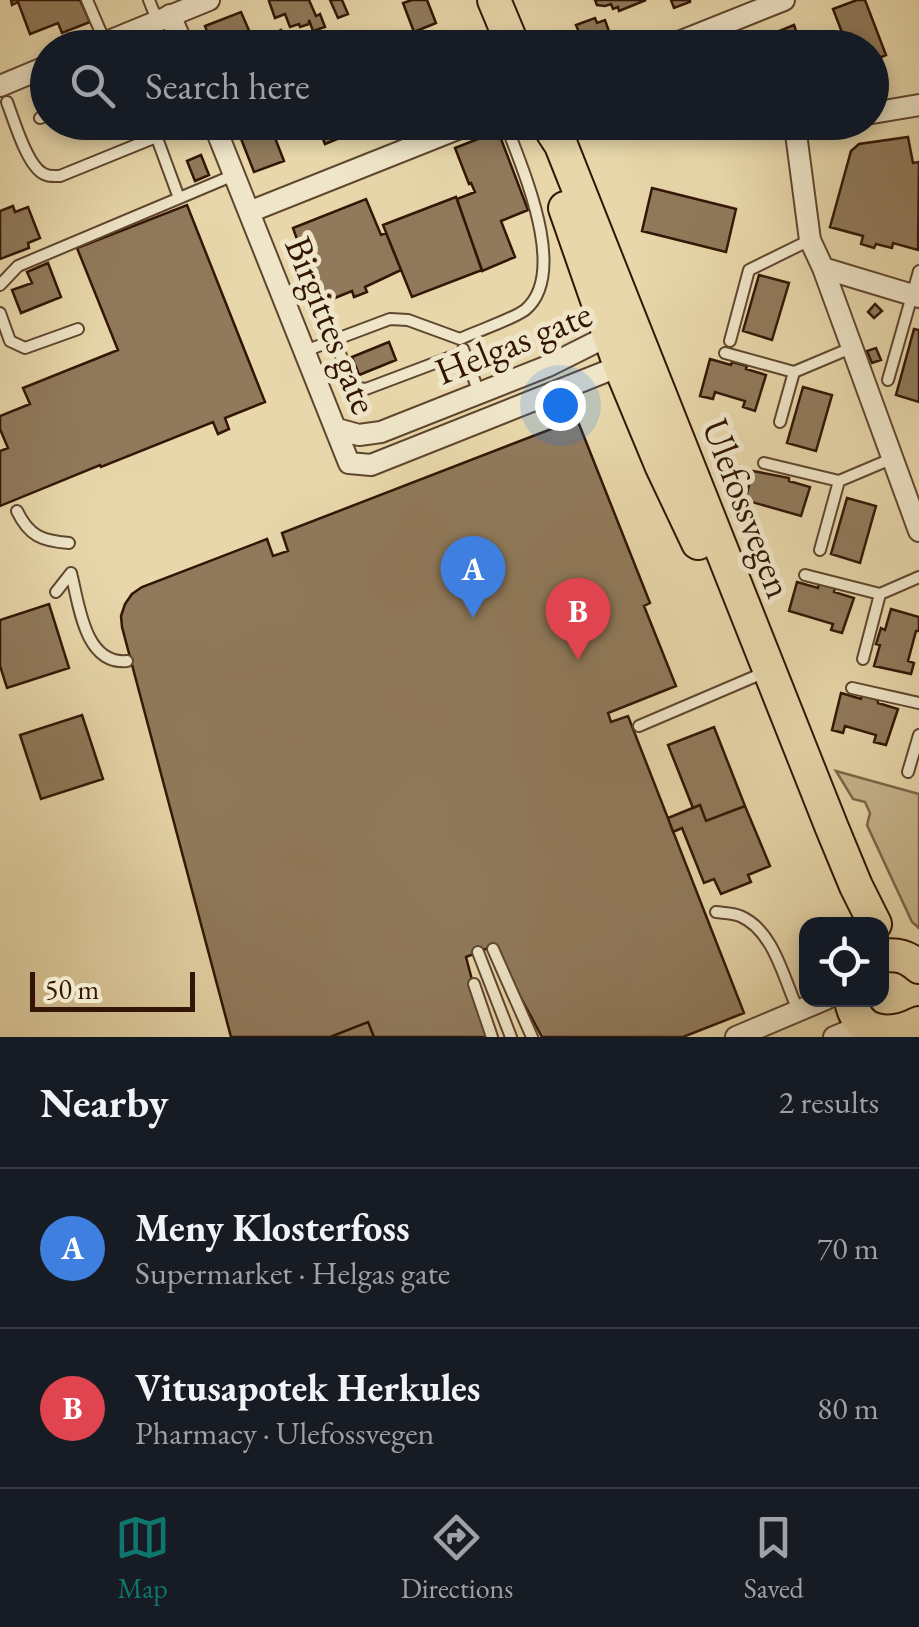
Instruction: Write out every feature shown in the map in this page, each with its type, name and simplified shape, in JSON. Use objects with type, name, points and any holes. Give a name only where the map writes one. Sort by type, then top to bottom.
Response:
[{"type":"main road","points":[[494,0],[506,30]]},
{"type":"main road","name":"Ulefossvegen","points":[[545,140],[545,151],[622,347],[872,917]]},
{"type":"main road","name":"Ulefossvegen","points":[[622,347],[662,466],[756,676],[848,917]]},
{"type":"main road","points":[[862,1027],[893,1035],[919,1023]]},
{"type":"street","points":[[126,30],[159,12],[209,0]]},
{"type":"street","points":[[709,30],[784,0]]},
{"type":"street","points":[[4,94],[30,77]]},
{"type":"street","points":[[889,110],[919,105]]},
{"type":"street","name":"Birgittes gate","points":[[220,140],[349,463]]},
{"type":"street","name":"Birgittes gate","points":[[249,212],[430,140]]},
{"type":"street","points":[[797,140],[810,240],[891,459],[910,481],[919,531]]},
{"type":"street","points":[[823,268],[916,296]]},
{"type":"street","name":"Helgas gate","points":[[337,429],[359,435],[382,432],[548,366],[622,347]]},
{"type":"street","name":"Helgas gate","points":[[349,463],[371,465],[622,347]]},
{"type":"street","points":[[736,1037],[808,1007]]},
{"type":"lane","points":[[88,0],[95,30]]},
{"type":"lane","points":[[4,94],[32,163],[41,173],[60,176],[146,140]]},
{"type":"lane","points":[[157,140],[179,198]]},
{"type":"lane","points":[[304,351],[390,319],[408,320],[460,339],[524,310],[536,295],[544,256],[539,221],[511,140]]},
{"type":"lane","points":[[0,285],[18,266],[234,175]]},
{"type":"lane","points":[[730,341],[749,270],[810,240]]},
{"type":"lane","points":[[888,380],[916,296],[919,271]]},
{"type":"lane","points":[[0,314],[10,341],[26,348],[78,329]]},
{"type":"lane","points":[[335,339],[353,384],[366,389],[464,352]]},
{"type":"lane","points":[[460,339],[479,392]]},
{"type":"lane","points":[[725,353],[794,372],[851,348]]},
{"type":"lane","points":[[780,422],[794,372]]},
{"type":"lane","points":[[764,463],[838,481],[891,459]]},
{"type":"lane","points":[[820,550],[838,481]]},
{"type":"lane","points":[[17,510],[24,526],[34,534],[48,542],[70,544]]},
{"type":"lane","points":[[56,592],[71,572],[88,635],[102,656],[119,662],[127,660]]},
{"type":"lane","points":[[806,574],[880,594],[919,577]]},
{"type":"lane","points":[[863,660],[880,594]]},
{"type":"lane","points":[[639,726],[756,676]]},
{"type":"lane","points":[[852,688],[919,703]]},
{"type":"lane","points":[[908,772],[919,735]]},
{"type":"lane","points":[[716,912],[738,915],[755,925],[770,945],[798,1011]]},
{"type":"lane","points":[[493,949],[532,1037]]},
{"type":"lane","points":[[478,952],[511,1037]]},
{"type":"lane","points":[[474,984],[492,1037]]},
{"type":"shaded area","points":[[836,771],[919,794],[919,928],[912,922],[867,825],[870,813],[865,802],[853,799]]},
{"type":"building","points":[[11,0],[80,0],[90,22],[70,30],[61,30],[58,23],[30,30],[30,34],[18,2],[12,5]]},
{"type":"building","points":[[309,0],[325,27],[313,30],[309,20],[309,24],[290,27],[285,14],[275,18],[269,1]]},
{"type":"building","points":[[330,0],[342,0],[348,14],[338,18]]},
{"type":"building","points":[[427,0],[436,23],[413,30],[403,3]]},
{"type":"building","points":[[595,0],[646,0],[619,11],[611,4],[597,5]]},
{"type":"building","points":[[671,0],[690,0],[690,2],[674,8]]},
{"type":"building","points":[[865,0],[876,30],[841,30],[833,9]]},
{"type":"building","points":[[241,12],[249,30],[206,30],[205,26]]},
{"type":"building","points":[[595,18],[597,23],[605,20],[609,30],[578,30],[576,25]]},
{"type":"building","points":[[908,137],[913,163],[919,162],[918,250],[893,243],[892,248],[876,244],[874,248],[861,244],[863,236],[830,227],[851,151],[859,144]]},
{"type":"building","points":[[242,140],[276,140],[284,161],[254,172]]},
{"type":"building","points":[[475,140],[501,140],[528,210],[501,221],[515,257],[482,271],[457,199],[475,192],[455,148]]},
{"type":"building","points":[[201,155],[209,175],[195,181],[187,161]]},
{"type":"building","points":[[652,188],[736,209],[726,252],[642,231]]},
{"type":"building","points":[[456,197],[482,270],[412,297],[383,225]]},
{"type":"building","points":[[366,199],[401,270],[365,287],[367,292],[354,297],[352,291],[320,304],[293,228]]},
{"type":"building","points":[[187,205],[265,402],[225,418],[229,429],[218,434],[213,422],[0,506],[0,451],[8,448],[0,429],[0,416],[30,404],[23,388],[118,350],[77,248]]},
{"type":"building","points":[[13,206],[15,212],[28,207],[40,238],[28,243],[29,248],[0,259],[0,211]]},
{"type":"building","points":[[48,263],[61,297],[21,313],[12,290],[32,283],[27,272]]},
{"type":"building","points":[[759,275],[789,283],[772,340],[743,331]]},
{"type":"building","points":[[875,304],[882,311],[874,318],[868,312]]},
{"type":"building","points":[[914,329],[919,330],[919,402],[896,395]]},
{"type":"building","points":[[389,342],[396,360],[359,375],[352,357]]},
{"type":"building","points":[[876,348],[881,360],[872,363],[867,351]]},
{"type":"building","points":[[710,359],[747,366],[746,369],[766,375],[755,411],[743,407],[745,401],[715,392],[713,399],[700,396]]},
{"type":"building","points":[[803,387],[832,395],[816,451],[787,443]]},
{"type":"building","points":[[577,419],[650,603],[644,606],[676,686],[608,713],[611,722],[628,716],[744,1013],[683,1037],[542,1037],[493,946],[466,957],[487,1037],[374,1037],[368,1022],[330,1037],[231,1037],[122,627],[125,604],[142,587],[267,539],[273,556],[288,551],[282,533]]},
{"type":"building","points":[[753,471],[810,487],[801,516],[745,500]]},
{"type":"building","points":[[847,498],[876,506],[860,563],[831,554]]},
{"type":"building","points":[[797,582],[835,588],[834,592],[854,598],[842,633],[831,630],[833,624],[789,611]]},
{"type":"building","points":[[49,604],[69,668],[7,688],[0,666],[0,620]]},
{"type":"building","points":[[891,609],[919,617],[919,631],[908,661],[914,663],[911,674],[874,666],[880,645],[876,644]]},
{"type":"building","points":[[841,693],[861,699],[862,695],[898,709],[886,745],[874,742],[876,735],[845,726],[843,733],[832,730]]},
{"type":"building","points":[[82,715],[103,779],[41,799],[20,735]]},
{"type":"building","points":[[714,727],[745,806],[706,821],[700,805],[693,808],[668,745]]},
{"type":"building","points":[[700,805],[706,821],[745,806],[770,866],[748,875],[751,882],[721,894],[714,879],[704,883],[682,828],[673,832],[668,818]]},
{"type":"building","points":[[368,1022],[374,1037],[330,1037]]},
{"type":"place","name":"Meny Klosterfoss","points":[[473,618]]},
{"type":"place","name":"Vitusapotek Herkules","points":[[578,660]]}]
